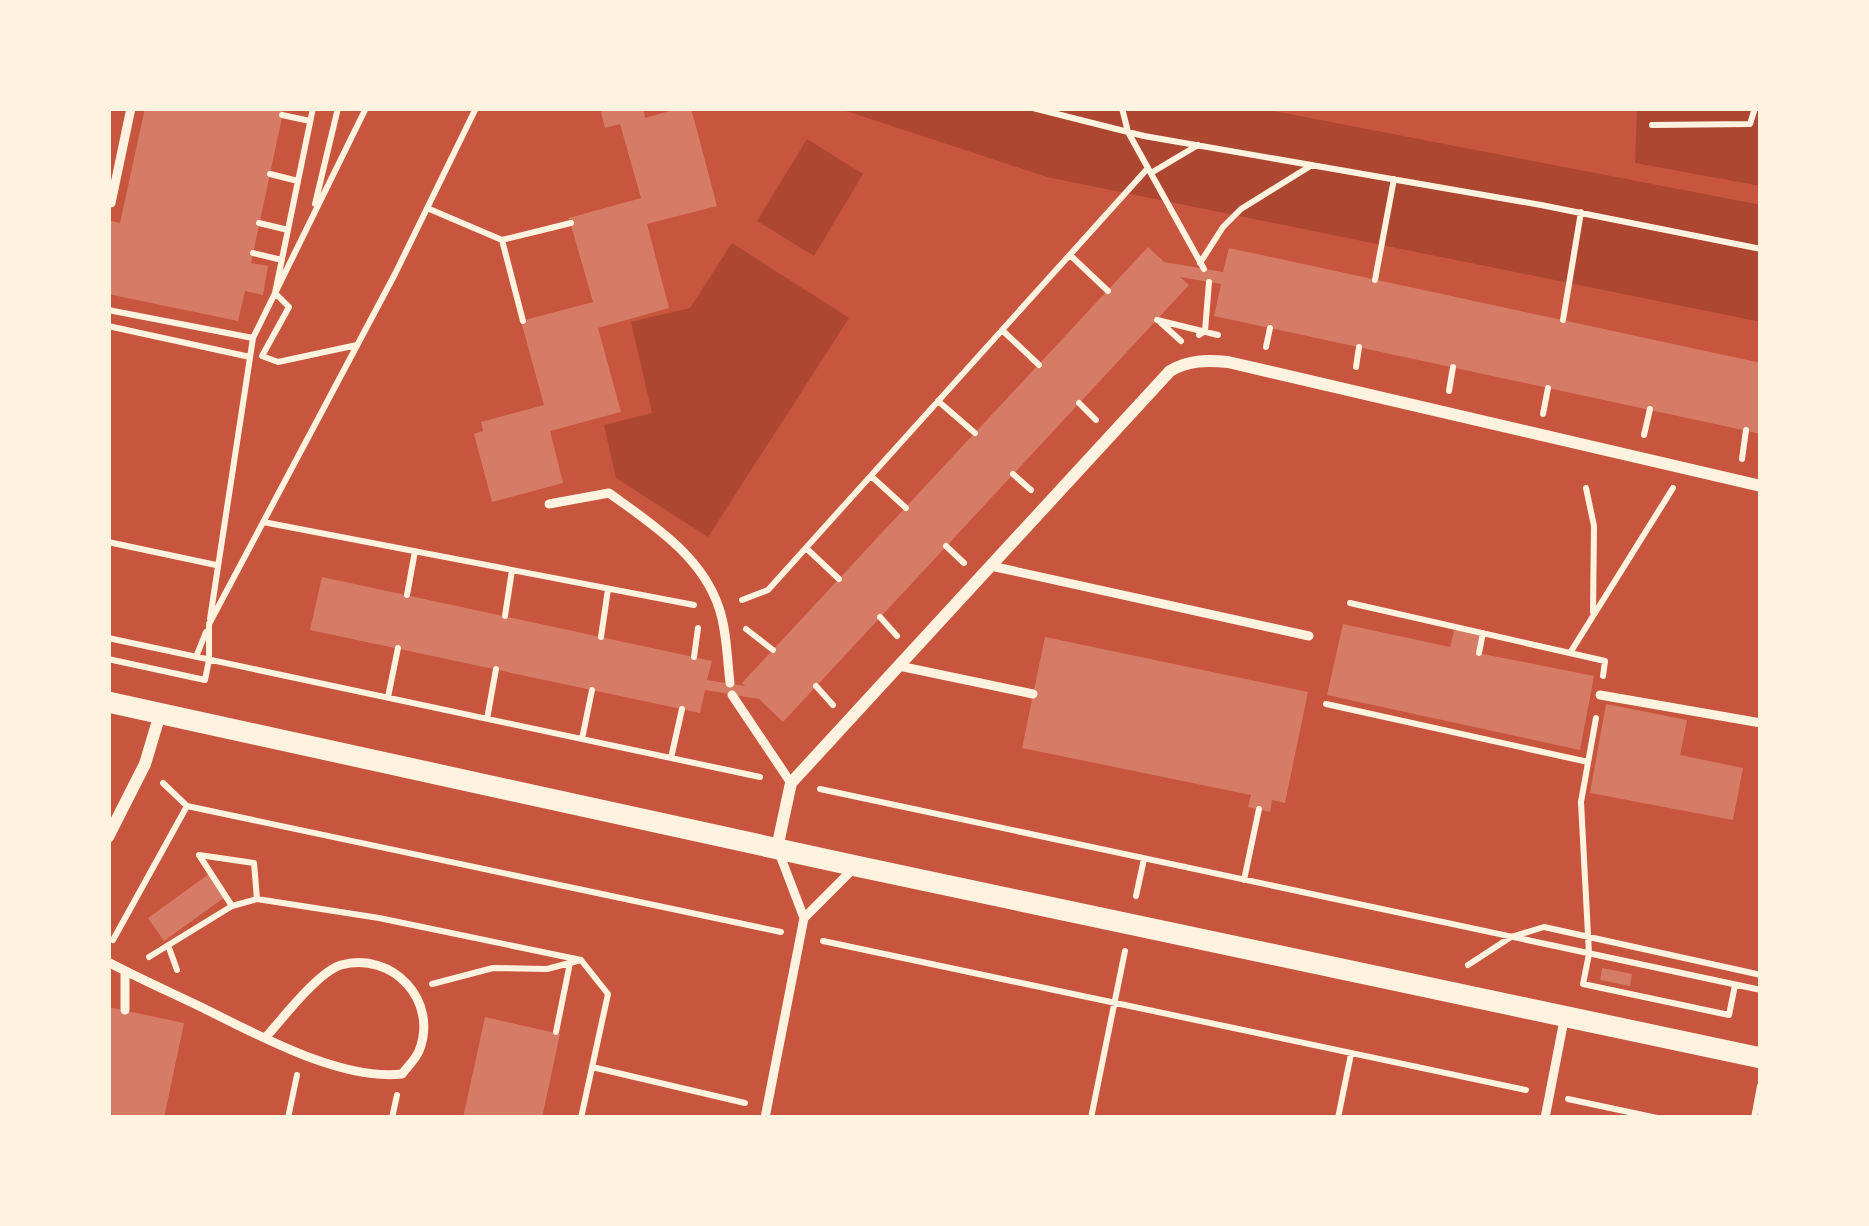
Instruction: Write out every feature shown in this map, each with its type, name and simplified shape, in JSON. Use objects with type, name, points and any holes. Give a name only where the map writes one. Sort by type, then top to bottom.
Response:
[{"type":"street","points":[[777,848],[791,783],[1170,371],[1184,364],[1213,360],[1761,486]]},
{"type":"street","points":[[108,702],[1761,1058]]},
{"type":"street","points":[[108,837],[145,764],[160,714]]},
{"type":"lane","points":[[108,202],[131,108]]},
{"type":"lane","points":[[549,504],[610,493],[698,565],[720,609],[731,689],[791,783]]},
{"type":"lane","points":[[991,566],[1310,636]]},
{"type":"lane","points":[[899,666],[1033,694]]},
{"type":"lane","points":[[1600,695],[1761,723]]},
{"type":"lane","points":[[777,848],[804,917]]},
{"type":"lane","points":[[763,1113],[804,917],[856,866]]},
{"type":"lane","points":[[108,962],[125,971],[266,1037],[302,1053],[358,1073],[402,1074],[417,1056],[423,1037],[421,1008],[409,984],[388,968],[361,963],[337,966],[266,1037]]},
{"type":"lane","points":[[125,971],[125,1010]]},
{"type":"lane","points":[[1545,1118],[1565,1016]]},
{"type":"path","points":[[275,293],[313,108]]},
{"type":"path","points":[[311,218],[338,108]]},
{"type":"path","points":[[108,659],[205,680],[209,624],[253,338],[366,108]]},
{"type":"path","points":[[196,657],[476,108]]},
{"type":"path","points":[[1033,108],[1128,132],[1581,212],[1761,249]]},
{"type":"path","points":[[1122,108],[1128,132],[1202,266],[1223,227],[1240,209],[1312,165]]},
{"type":"path","points":[[1652,125],[1750,124],[1755,108]]},
{"type":"path","points":[[282,115],[310,122]]},
{"type":"path","points":[[263,522],[702,607],[720,609],[769,590],[1149,171],[1198,145]]},
{"type":"path","points":[[269,175],[298,181]]},
{"type":"path","points":[[1375,280],[1394,179]]},
{"type":"path","points":[[427,208],[502,240],[571,223]]},
{"type":"path","points":[[1563,320],[1581,212]]},
{"type":"path","points":[[259,224],[288,230]]},
{"type":"path","points":[[502,240],[523,320]]},
{"type":"path","points":[[253,254],[282,260]]},
{"type":"path","points":[[1070,255],[1108,291]]},
{"type":"path","points":[[1205,332],[1209,282]]},
{"type":"path","points":[[247,374],[289,307],[275,293]]},
{"type":"path","points":[[121,297],[113,311],[253,338]]},
{"type":"path","points":[[145,317],[148,302]]},
{"type":"path","points":[[194,327],[197,313]]},
{"type":"path","points":[[223,332],[226,319]]},
{"type":"path","points":[[1157,320],[1185,344]]},
{"type":"path","points":[[108,326],[250,356]]},
{"type":"path","points":[[1266,346],[1270,328]]},
{"type":"path","points":[[1002,330],[1039,365]]},
{"type":"path","points":[[262,356],[278,362],[357,344]]},
{"type":"path","points":[[1355,368],[1359,347]]},
{"type":"path","points":[[1449,391],[1454,367]]},
{"type":"path","points":[[1543,414],[1548,388]]},
{"type":"path","points":[[938,401],[975,433]]},
{"type":"path","points":[[1079,403],[1103,427]]},
{"type":"path","points":[[1643,438],[1649,410]]},
{"type":"path","points":[[1742,462],[1746,430]]},
{"type":"path","points":[[1570,653],[1685,468]]},
{"type":"path","points":[[1013,474],[1038,497]]},
{"type":"path","points":[[871,476],[906,508]]},
{"type":"path","points":[[1586,488],[1594,526],[1593,615]]},
{"type":"path","points":[[108,542],[218,565]]},
{"type":"path","points":[[946,546],[970,570]]},
{"type":"path","points":[[806,548],[839,579]]},
{"type":"path","points":[[407,596],[415,551]]},
{"type":"path","points":[[505,616],[512,570]]},
{"type":"path","points":[[601,637],[608,589]]},
{"type":"path","points":[[1350,603],[1606,661],[1581,802],[1589,954],[1583,984],[1729,1015],[1735,985]]},
{"type":"path","points":[[694,657],[702,607]]},
{"type":"path","points":[[880,617],[904,643]]},
{"type":"path","points":[[1478,653],[1483,633]]},
{"type":"path","points":[[108,638],[1761,990]]},
{"type":"path","points":[[388,698],[398,648]]},
{"type":"path","points":[[487,718],[496,669]]},
{"type":"path","points":[[816,686],[840,712]]},
{"type":"path","points":[[582,739],[592,689]]},
{"type":"path","points":[[1326,704],[1588,762]]},
{"type":"path","points":[[671,758],[682,709]]},
{"type":"path","points":[[145,764],[187,806],[1657,1118]]},
{"type":"path","points":[[108,945],[187,806]]},
{"type":"path","points":[[1244,880],[1259,809]]},
{"type":"path","points":[[232,906],[199,855],[254,863],[257,899]]},
{"type":"path","points":[[125,971],[232,906],[257,899],[379,918],[581,960],[608,994],[581,1118]]},
{"type":"path","points":[[1435,987],[1511,937],[1544,927],[1761,976]]},
{"type":"path","points":[[409,984],[435,984],[494,968],[547,969],[581,960]]},
{"type":"path","points":[[556,1033],[570,963]]},
{"type":"path","points":[[1091,1118],[1114,1004]]},
{"type":"path","points":[[288,1118],[302,1053]]},
{"type":"path","points":[[1338,1118],[1351,1054]]},
{"type":"path","points":[[592,1067],[763,1113]]},
{"type":"path","points":[[1754,1118],[1761,1082]]},
{"type":"shaded area","points":[[837,108],[1258,108],[1761,205],[1761,322],[1047,177]]},
{"type":"shaded area","points":[[1637,108],[1761,108],[1761,186],[1635,163]]},
{"type":"shaded area","points":[[807,139],[863,174],[814,256],[757,221]]},
{"type":"shaded area","points":[[732,243],[849,318],[708,537],[616,478],[604,425],[652,413],[631,322],[690,308]]},
{"type":"building","points":[[145,108],[284,108],[251,263],[268,266],[263,295],[245,291],[238,321],[108,294],[108,220],[120,223]]},
{"type":"building","points":[[600,108],[643,108],[645,118],[691,108],[717,206],[647,224],[669,308],[598,328],[621,412],[550,431],[563,483],[492,502],[474,434],[483,431],[481,422],[544,405],[521,321],[593,302],[569,218],[641,198],[620,124],[605,128]]},
{"type":"building","points":[[1148,247],[1164,262],[1223,272],[1229,248],[1761,363],[1761,434],[1214,316],[1221,284],[1180,277],[1189,285],[783,722],[759,699],[705,690],[700,713],[310,630],[322,577],[712,661],[707,680],[745,686],[742,683]]},
{"type":"building","points":[[1343,624],[1450,647],[1455,628],[1482,634],[1478,653],[1594,676],[1580,750],[1327,695]]},
{"type":"building","points":[[1045,637],[1308,692],[1285,803],[1272,800],[1270,812],[1248,807],[1251,795],[1022,748]]},
{"type":"building","points":[[1606,704],[1687,720],[1680,755],[1743,768],[1733,820],[1590,793]]},
{"type":"building","points":[[209,874],[225,897],[164,941],[148,918]]},
{"type":"building","points":[[1602,968],[1632,974],[1630,986],[1600,980]]},
{"type":"building","points":[[108,1007],[184,1023],[164,1118],[108,1118]]},
{"type":"building","points":[[485,1017],[560,1034],[542,1118],[463,1118]]}]
